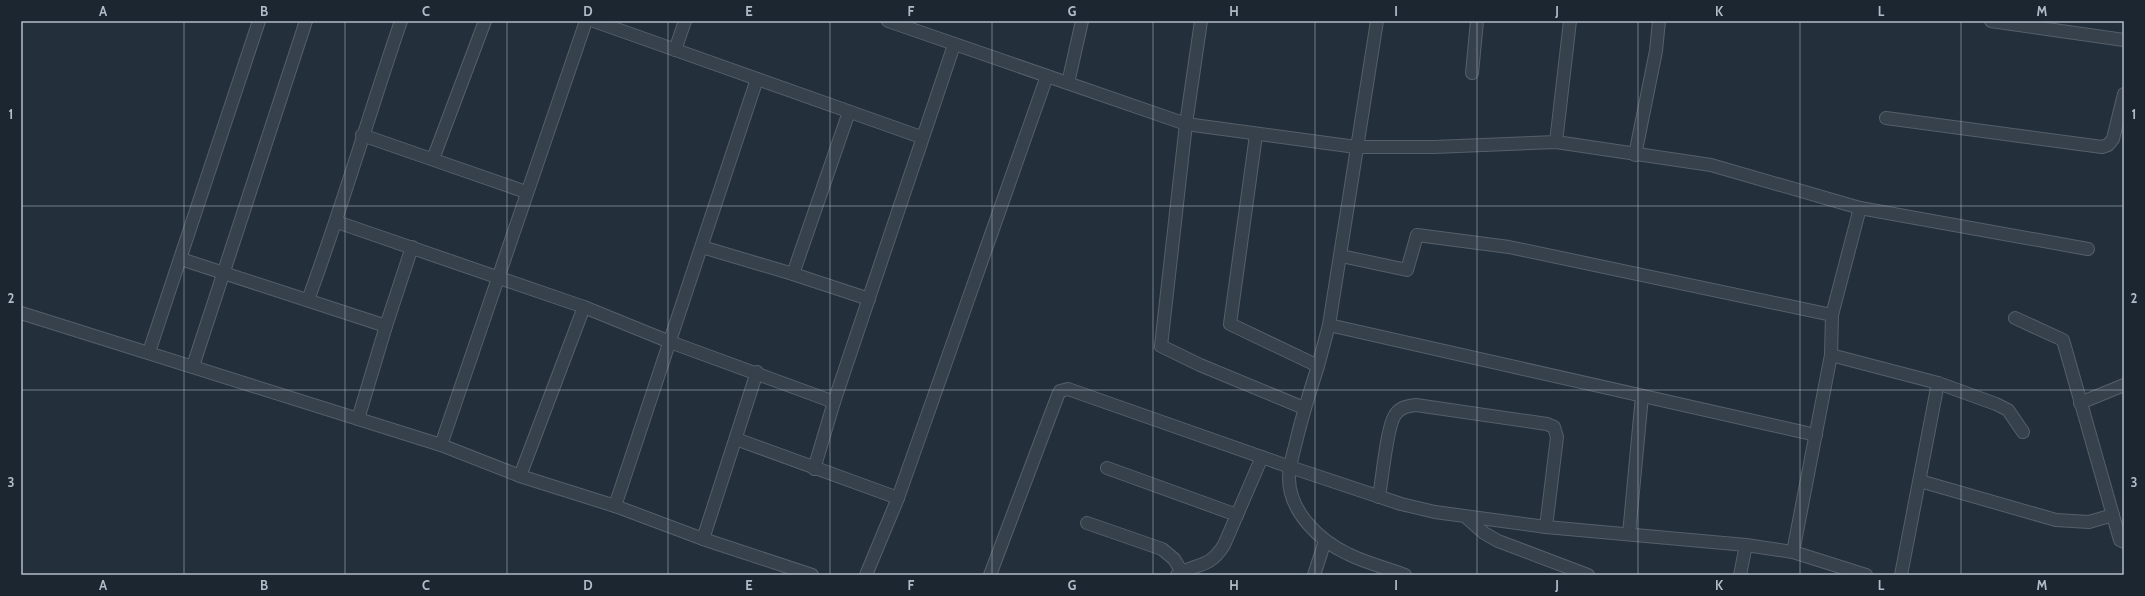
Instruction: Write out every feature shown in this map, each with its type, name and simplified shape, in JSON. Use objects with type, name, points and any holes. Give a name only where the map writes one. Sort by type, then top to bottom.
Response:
[{"type":"street","points":[[149,352],[259,21]]},
{"type":"street","points":[[193,366],[306,21]]},
{"type":"street","points":[[308,300],[336,222],[362,135],[401,21]]},
{"type":"street","points":[[433,159],[485,21]]},
{"type":"street","points":[[441,445],[526,192],[586,21]]},
{"type":"street","points":[[594,21],[921,137]]},
{"type":"street","points":[[675,50],[685,21]]},
{"type":"street","points":[[888,21],[1186,124],[1356,148],[1434,148],[1556,142],[1710,165],[1860,208],[2088,249]]},
{"type":"street","points":[[1068,83],[1082,21]]},
{"type":"street","points":[[1201,21],[1186,124],[1161,346],[1200,365],[1304,408]]},
{"type":"street","points":[[1377,21],[1356,148],[1352,190],[1329,325],[1318,366],[1304,408],[1290,467],[1289,479],[1296,504],[1302,517],[1325,541],[1348,555],[1406,575]]},
{"type":"street","points":[[1472,72],[1477,21]]},
{"type":"street","points":[[1556,142],[1570,21]]},
{"type":"street","points":[[1635,155],[1656,51],[1659,21]]},
{"type":"street","points":[[1991,21],[2124,40]]},
{"type":"street","points":[[814,468],[834,402],[921,137],[954,45]]},
{"type":"street","points":[[866,575],[898,498],[1047,76]]},
{"type":"street","points":[[615,506],[757,79]]},
{"type":"street","points":[[1886,118],[2102,147],[2108,145],[2113,140],[2124,94]]},
{"type":"street","points":[[793,274],[849,112]]},
{"type":"street","points":[[362,135],[526,192]]},
{"type":"street","points":[[1256,135],[1230,324],[1318,366]]},
{"type":"street","points":[[1793,552],[1831,355],[1832,315],[1860,208]]},
{"type":"street","points":[[336,222],[412,247],[497,279],[584,307],[670,342],[757,372],[834,402]]},
{"type":"street","points":[[1341,256],[1407,270],[1417,235],[1509,247],[1832,315]]},
{"type":"street","points":[[358,419],[412,247]]},
{"type":"street","points":[[702,247],[793,274],[868,300]]},
{"type":"street","points":[[181,259],[223,274],[386,326]]},
{"type":"street","points":[[520,476],[584,307]]},
{"type":"street","points":[[21,312],[441,445],[520,476],[615,506],[703,539],[812,575]]},
{"type":"street","points":[[2015,318],[2063,340],[2120,540],[2124,542]]},
{"type":"street","points":[[1329,325],[1816,435]]},
{"type":"street","points":[[1831,355],[1938,383],[1996,404],[2008,410],[2023,432]]},
{"type":"street","points":[[703,539],[757,372]]},
{"type":"street","points":[[1901,575],[1938,383]]},
{"type":"street","points":[[2080,403],[2124,385]]},
{"type":"street","points":[[990,575],[1058,395],[1064,389],[1072,389],[1290,467],[1379,497],[1435,512],[1467,518],[1546,527],[1746,545],[1793,552],[1866,575]]},
{"type":"street","points":[[1629,534],[1642,396]]},
{"type":"street","points":[[1379,497],[1390,427],[1394,415],[1408,406],[1416,405],[1547,424],[1554,427],[1557,437],[1546,527]]},
{"type":"street","points":[[736,439],[898,498]]},
{"type":"street","points":[[1087,523],[1162,549],[1174,559],[1179,573],[1211,562],[1217,556],[1237,515],[1262,457]]},
{"type":"street","points":[[1107,468],[1237,515]]},
{"type":"street","points":[[1920,481],[2056,520],[2089,522],[2113,515]]},
{"type":"street","points":[[1467,518],[1484,533],[1498,541],[1588,575]]},
{"type":"street","points":[[1314,575],[1325,541]]},
{"type":"street","points":[[1740,575],[1746,545]]}]
